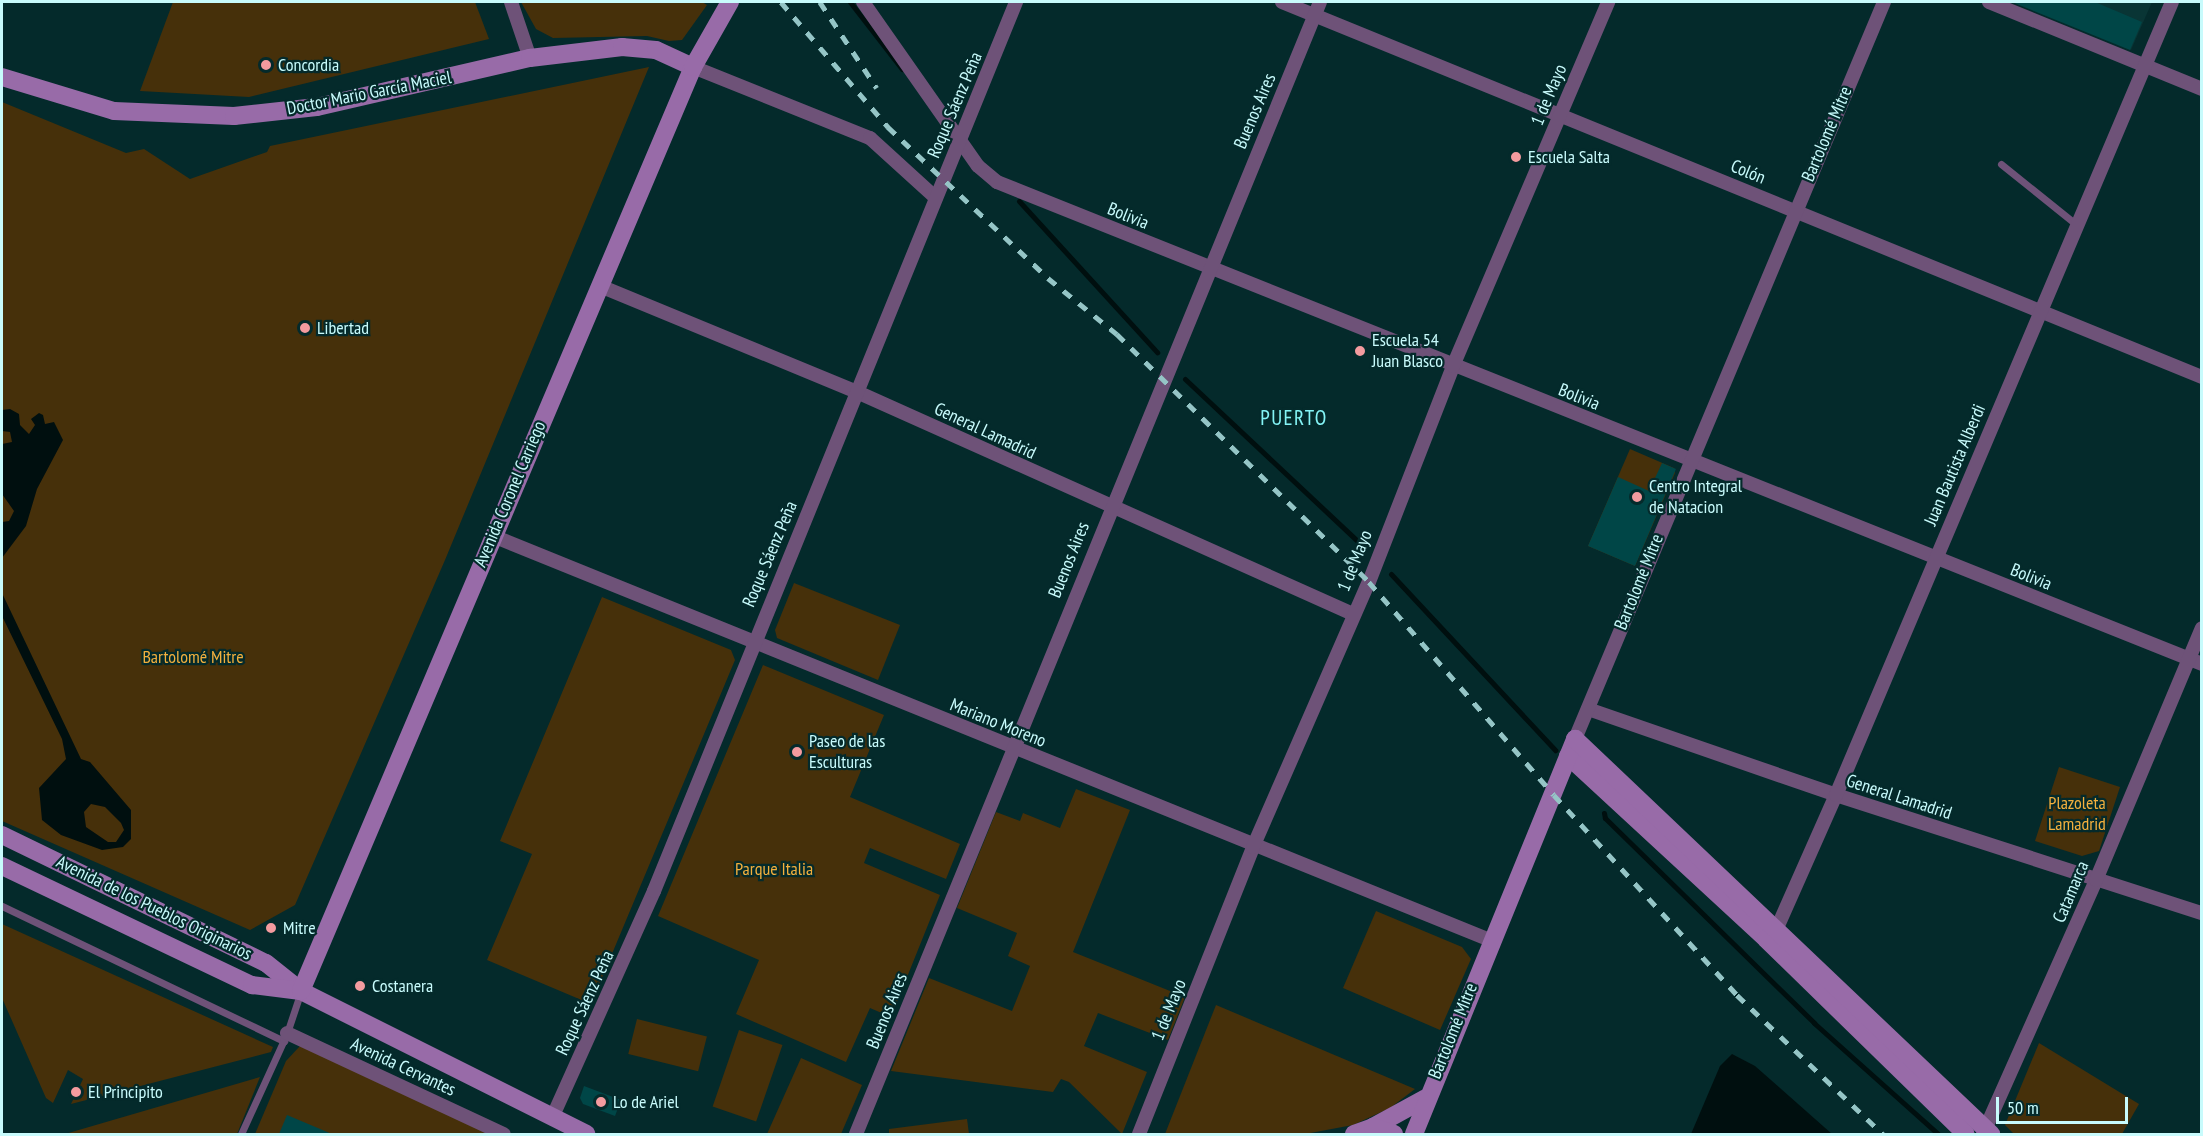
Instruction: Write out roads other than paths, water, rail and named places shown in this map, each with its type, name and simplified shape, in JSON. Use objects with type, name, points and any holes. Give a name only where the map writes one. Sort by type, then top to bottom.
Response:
[{"type":"street","points":[[511,2],[530,58]]},
{"type":"street","name":"Avenida Coronel Carriego","points":[[301,991],[693,67],[730,2]]},
{"type":"street","name":"Bolivia","points":[[863,2],[962,139],[978,166],[997,183],[2195,662]]},
{"type":"street","name":"Roque Sáenz Peña","points":[[552,1118],[654,891],[1016,2]]},
{"type":"street","name":"Colón","points":[[1282,2],[1317,8],[1560,115],[2202,377]]},
{"type":"street","name":"1 de Mayo","points":[[1139,1134],[1253,847],[1353,614],[1453,366],[1608,2]]},
{"type":"street","name":"Bartolomé Mitre","points":[[1414,1134],[1426,1098],[1490,940],[1588,709],[1689,461],[1884,2]]},
{"type":"street","points":[[1989,2],[2202,89]]},
{"type":"street","name":"Juan Bautista Alberdi","points":[[1772,933],[1836,795],[2172,2]]},
{"type":"street","name":"Buenos Aires","points":[[856,1134],[1110,508],[1317,8]]},
{"type":"street","name":"Doctor Mario García Maciel","points":[[4,76],[114,111],[234,116],[317,107],[530,58],[621,47],[656,50],[693,67]]},
{"type":"street","points":[[693,67],[870,138],[936,198]]},
{"type":"street","name":"General Lamadrid","points":[[600,286],[857,392],[1110,508],[1353,614]]},
{"type":"street","name":"Mariano Moreno","points":[[493,536],[1253,847],[1490,940]]},
{"type":"street","name":"Catamarca","points":[[1987,1133],[2096,880],[2195,662],[2202,628]]},
{"type":"street","name":"General Lamadrid","points":[[1588,709],[1836,795],[2202,913]]},
{"type":"street","points":[[1571,747],[1987,1133]]},
{"type":"street","name":"Avenida de los Pueblos Originarios","points":[[2,835],[266,963],[301,991],[586,1134]]},
{"type":"street","name":"Avenida de los Pueblos Originarios","points":[[2,866],[252,985],[301,991]]},
{"type":"street","points":[[1772,933],[1966,1134]]},
{"type":"street","name":"Avenida Cervantes","points":[[285,1037],[504,1134]]},
{"type":"street","name":"Bartolomé Mitre","points":[[1358,1132],[1426,1098]]},
{"type":"street","points":[[1358,1132],[1394,1134]]},
{"type":"lane","points":[[2001,164],[2077,225]]},
{"type":"lane","points":[[2,906],[285,1037]]},
{"type":"lane","points":[[241,1134],[285,1037],[301,991]]},
{"type":"waterway","points":[[850,2],[902,69]]},
{"type":"waterway","points":[[1019,201],[1157,352]]},
{"type":"waterway","points":[[1185,379],[1362,545]]},
{"type":"waterway","points":[[1391,574],[1555,750]]},
{"type":"waterway","points":[[1604,813],[1605,818],[1814,1023],[1938,1134]]},
{"type":"railway","points":[[781,2],[888,127],[1048,278],[1117,334],[1369,582],[1554,795],[1737,995],[1883,1134]]},
{"type":"railway","points":[[820,2],[877,88]]},
{"type":"place","name":"Concordia","points":[[266,65]]},
{"type":"place","name":"Escuela Salta","points":[[1516,157]]},
{"type":"place","name":"Libertad","points":[[305,328]]},
{"type":"place","name":"Escuela 54 Juan Blasco","points":[[1360,351]]},
{"type":"place","name":"Centro Integral de Natacion","points":[[1637,497]]},
{"type":"place","name":"Paseo de las Esculturas","points":[[797,752]]},
{"type":"place","name":"Mitre","points":[[271,928]]},
{"type":"place","name":"Costanera","points":[[360,986]]},
{"type":"place","name":"El Principito","points":[[76,1092]]},
{"type":"place","name":"Lo de Ariel","points":[[601,1102]]},
{"type":"district","name":"PUERTO","points":[[1294,418]]},
{"type":"park label","name":"Plazoleta Lamadrid","points":[[2077,814]]},
{"type":"park label","name":"Parque Italia","points":[[774,869]]}]
